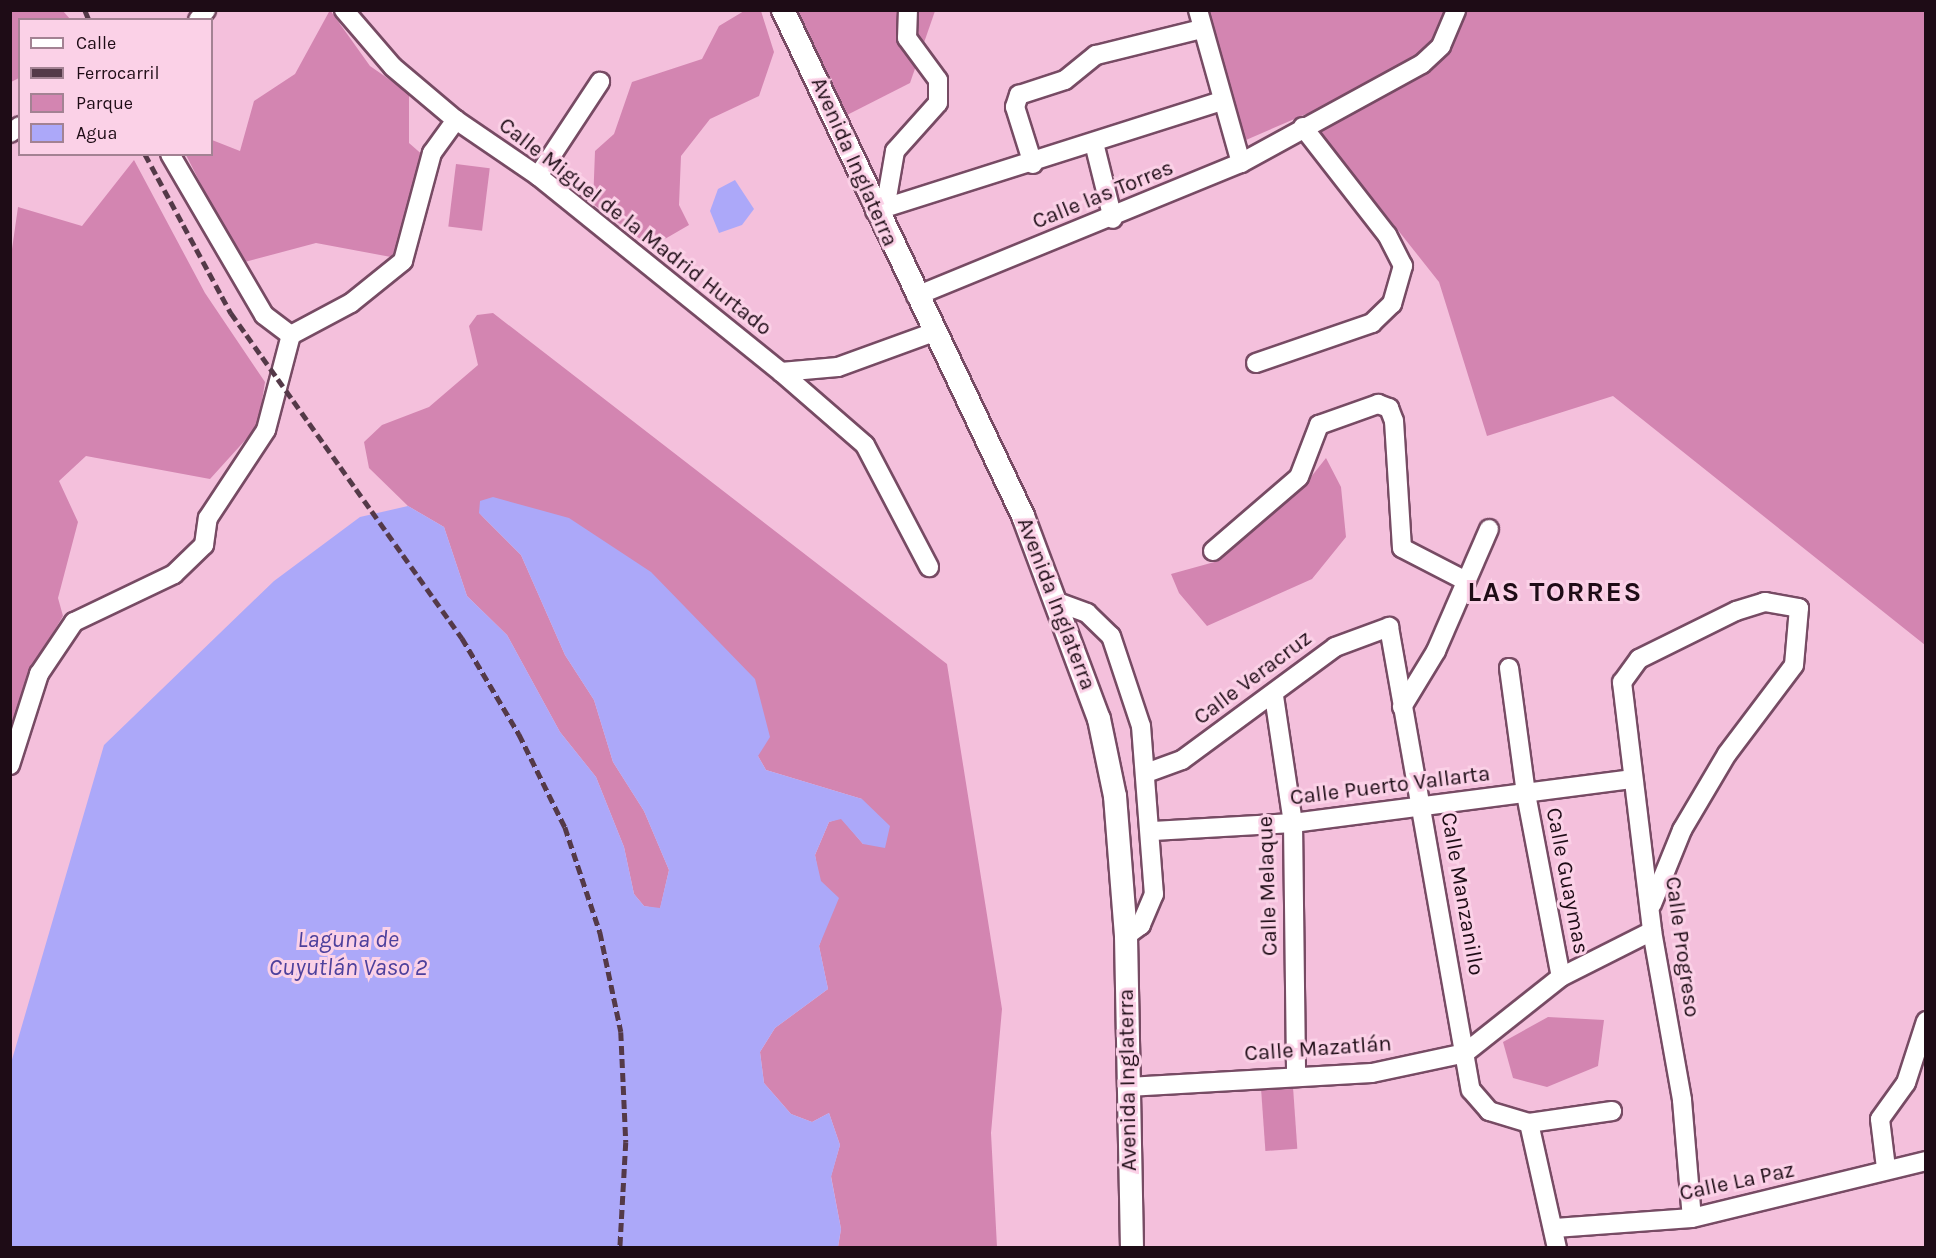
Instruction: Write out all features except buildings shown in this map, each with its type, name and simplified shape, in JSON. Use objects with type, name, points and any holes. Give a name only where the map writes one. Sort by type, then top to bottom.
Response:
[{"type":"main road","name":"Avenida Inglaterra","points":[[783,10],[880,210],[916,296],[1060,603],[1099,719],[1115,796],[1126,936],[1131,1248]]},
{"type":"street","name":"Calle Miguel de la Madrid Hurtado","points":[[344,10],[393,67],[456,120],[538,176],[781,372],[865,445],[929,567]]},
{"type":"street","points":[[880,210],[895,152],[938,103],[938,80],[907,38],[908,10]]},
{"type":"street","points":[[1198,10],[1241,164]]},
{"type":"street","name":"Calle las Torres","points":[[916,296],[1113,219],[1241,164],[1303,127],[1422,64],[1441,46],[1456,10]]},
{"type":"street","points":[[1033,164],[1015,107],[1019,95],[1065,80],[1096,55],[1202,29]]},
{"type":"street","points":[[538,176],[600,82]]},
{"type":"street","points":[[880,210],[1033,164],[1222,101]]},
{"type":"street","points":[[10,765],[39,674],[74,622],[174,574],[204,545],[208,518],[266,430],[291,335],[351,303],[403,261],[432,153],[456,120]]},
{"type":"street","points":[[1256,363],[1372,323],[1392,304],[1403,266],[1387,235],[1303,127]]},
{"type":"street","points":[[1095,143],[1113,219]]},
{"type":"street","points":[[171,156],[264,315],[291,335]]},
{"type":"street","points":[[781,372],[838,367],[934,332]]},
{"type":"street","points":[[1213,551],[1268,507],[1299,477],[1319,425],[1378,404],[1389,408],[1394,421],[1402,548],[1466,580]]},
{"type":"street","points":[[1402,707],[1436,651],[1489,529]]},
{"type":"street","name":"Calle Progreso","points":[[1652,904],[1682,830],[1722,763],[1794,665],[1799,608],[1765,602],[1736,611],[1639,659],[1622,682],[1633,779],[1652,904],[1652,931],[1682,1100],[1692,1218]]},
{"type":"street","points":[[1060,603],[1087,613],[1111,636],[1141,726],[1149,772],[1154,894],[1141,925],[1126,936]]},
{"type":"street","name":"Calle Manzanillo","points":[[1389,627],[1402,707],[1424,808],[1471,1090],[1489,1111],[1528,1123]]},
{"type":"street","name":"Calle Veracruz","points":[[1149,772],[1182,760],[1274,696],[1335,647],[1389,627]]},
{"type":"street","name":"Calle Guaymas","points":[[1509,668],[1526,794],[1561,977]]},
{"type":"street","name":"Calle Melaque","points":[[1274,696],[1293,823],[1296,1075]]},
{"type":"street","name":"Calle Puerto Vallarta","points":[[1153,831],[1293,823],[1424,808],[1633,779]]},
{"type":"street","name":"Calle Mazatlán","points":[[1128,1087],[1296,1075],[1372,1073],[1465,1053],[1561,977],[1652,931]]},
{"type":"street","points":[[1886,1168],[1880,1119],[1906,1083],[1926,1021]]},
{"type":"street","points":[[1557,1248],[1556,1228],[1528,1123],[1612,1111]]},
{"type":"street","name":"Calle La Paz","points":[[1556,1228],[1692,1218],[1886,1168],[1926,1161]]},
{"type":"green space","points":[[11,10],[63,11],[69,18],[18,18],[18,78],[11,82]]},
{"type":"green space","points":[[330,10],[370,66],[409,93],[409,143],[425,157],[403,238],[391,257],[316,243],[241,263],[187,156],[213,156],[213,140],[240,151],[254,101],[295,74]]},
{"type":"green space","points":[[744,11],[761,11],[774,52],[759,96],[710,119],[681,156],[679,205],[689,225],[651,247],[593,204],[595,151],[614,134],[632,82],[702,59],[719,26]]},
{"type":"green space","points":[[798,11],[935,11],[910,83],[847,115]]},
{"type":"green space","points":[[1206,11],[1925,11],[1925,645],[1613,396],[1487,436],[1439,282],[1306,114],[1246,140]]},
{"type":"green space","points":[[134,160],[205,293],[265,382],[258,426],[210,479],[86,456],[59,481],[78,522],[58,598],[63,616],[38,658],[11,729],[10,263],[18,207],[82,226]]},
{"type":"green space","points":[[456,164],[490,168],[482,231],[448,227]]},
{"type":"green space","points":[[493,313],[947,664],[1002,1009],[991,1133],[997,1247],[838,1247],[841,1229],[831,1176],[840,1145],[829,1113],[812,1122],[791,1114],[764,1083],[760,1052],[775,1028],[828,989],[819,946],[827,923],[815,855],[829,822],[841,818],[863,844],[862,799],[766,770],[758,756],[479,513],[521,555],[565,655],[594,700],[613,762],[644,811],[669,870],[660,909],[644,906],[634,894],[624,847],[596,777],[560,732],[507,635],[467,596],[444,527],[408,506],[369,468],[364,442],[382,425],[429,407],[478,365],[469,326],[477,315]]},
{"type":"green space","points":[[1326,458],[1341,487],[1346,537],[1312,579],[1207,626],[1179,593],[1171,574],[1218,561],[1303,487]]},
{"type":"green space","points":[[1548,1017],[1604,1020],[1598,1066],[1547,1087],[1513,1078],[1503,1042]]},
{"type":"green space","points":[[1293,1087],[1297,1149],[1265,1151],[1261,1089]]},
{"type":"water","points":[[735,180],[754,209],[742,225],[719,233],[710,211],[718,189]]},
{"type":"water","name":"Laguna de Cuyutlán Vaso 2","points":[[493,497],[569,518],[651,572],[755,679],[770,737],[758,756],[766,770],[862,799],[890,826],[885,848],[863,844],[841,819],[829,822],[815,855],[821,881],[839,898],[819,946],[828,989],[775,1028],[760,1052],[764,1083],[791,1114],[812,1122],[829,1113],[840,1145],[831,1177],[841,1229],[838,1247],[11,1247],[11,1063],[104,745],[274,581],[360,517],[408,506],[444,527],[467,596],[507,635],[560,732],[596,777],[624,847],[634,894],[644,906],[660,908],[669,870],[644,811],[613,762],[594,700],[565,655],[521,555],[479,513],[480,501]]},
{"type":"railway","points":[[85,10],[88,18]]},
{"type":"railway","points":[[146,156],[231,313],[462,638],[519,734],[565,827],[600,932],[621,1032],[626,1142],[620,1248]]},
{"type":"district","name":"LAS TORRES","points":[[1555,592]]}]
